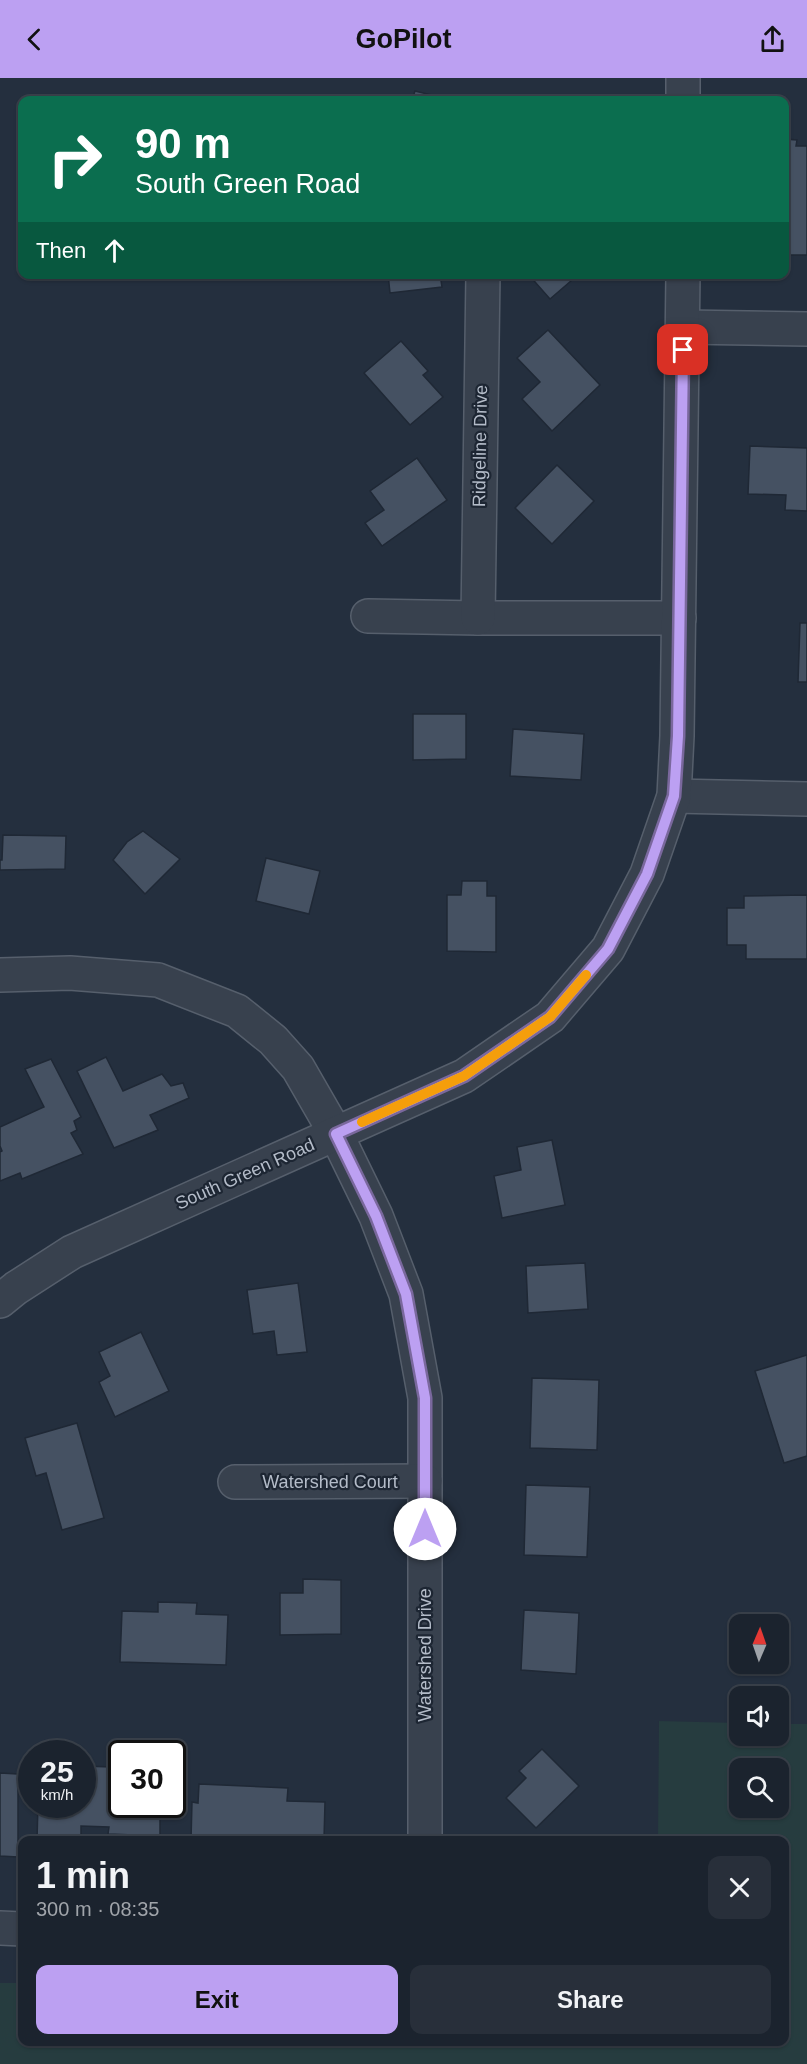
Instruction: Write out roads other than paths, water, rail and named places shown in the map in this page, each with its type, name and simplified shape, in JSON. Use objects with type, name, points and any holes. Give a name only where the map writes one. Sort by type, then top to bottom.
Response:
[{"type":"street","points":[[683,78],[683,96]]},
{"type":"street","name":"Ridgeline Drive","points":[[478,618],[483,279]]},
{"type":"street","name":"South Green Road","points":[[0,1301],[72,1252],[464,1076],[550,1017],[608,949],[647,874],[674,796],[678,736],[683,279]]},
{"type":"street","points":[[683,327],[807,329]]},
{"type":"street","points":[[368,615],[478,618],[679,618]]},
{"type":"street","points":[[674,796],[807,799]]},
{"type":"street","name":"Watershed Drive","points":[[0,975],[69,973],[158,980],[237,1011],[273,1040],[298,1068],[336,1134],[376,1216],[406,1294],[425,1398],[425,1836]]},
{"type":"street","name":"Watershed Court","points":[[235,1482],[425,1481]]},
{"type":"street","points":[[0,1928],[18,1929]]}]
